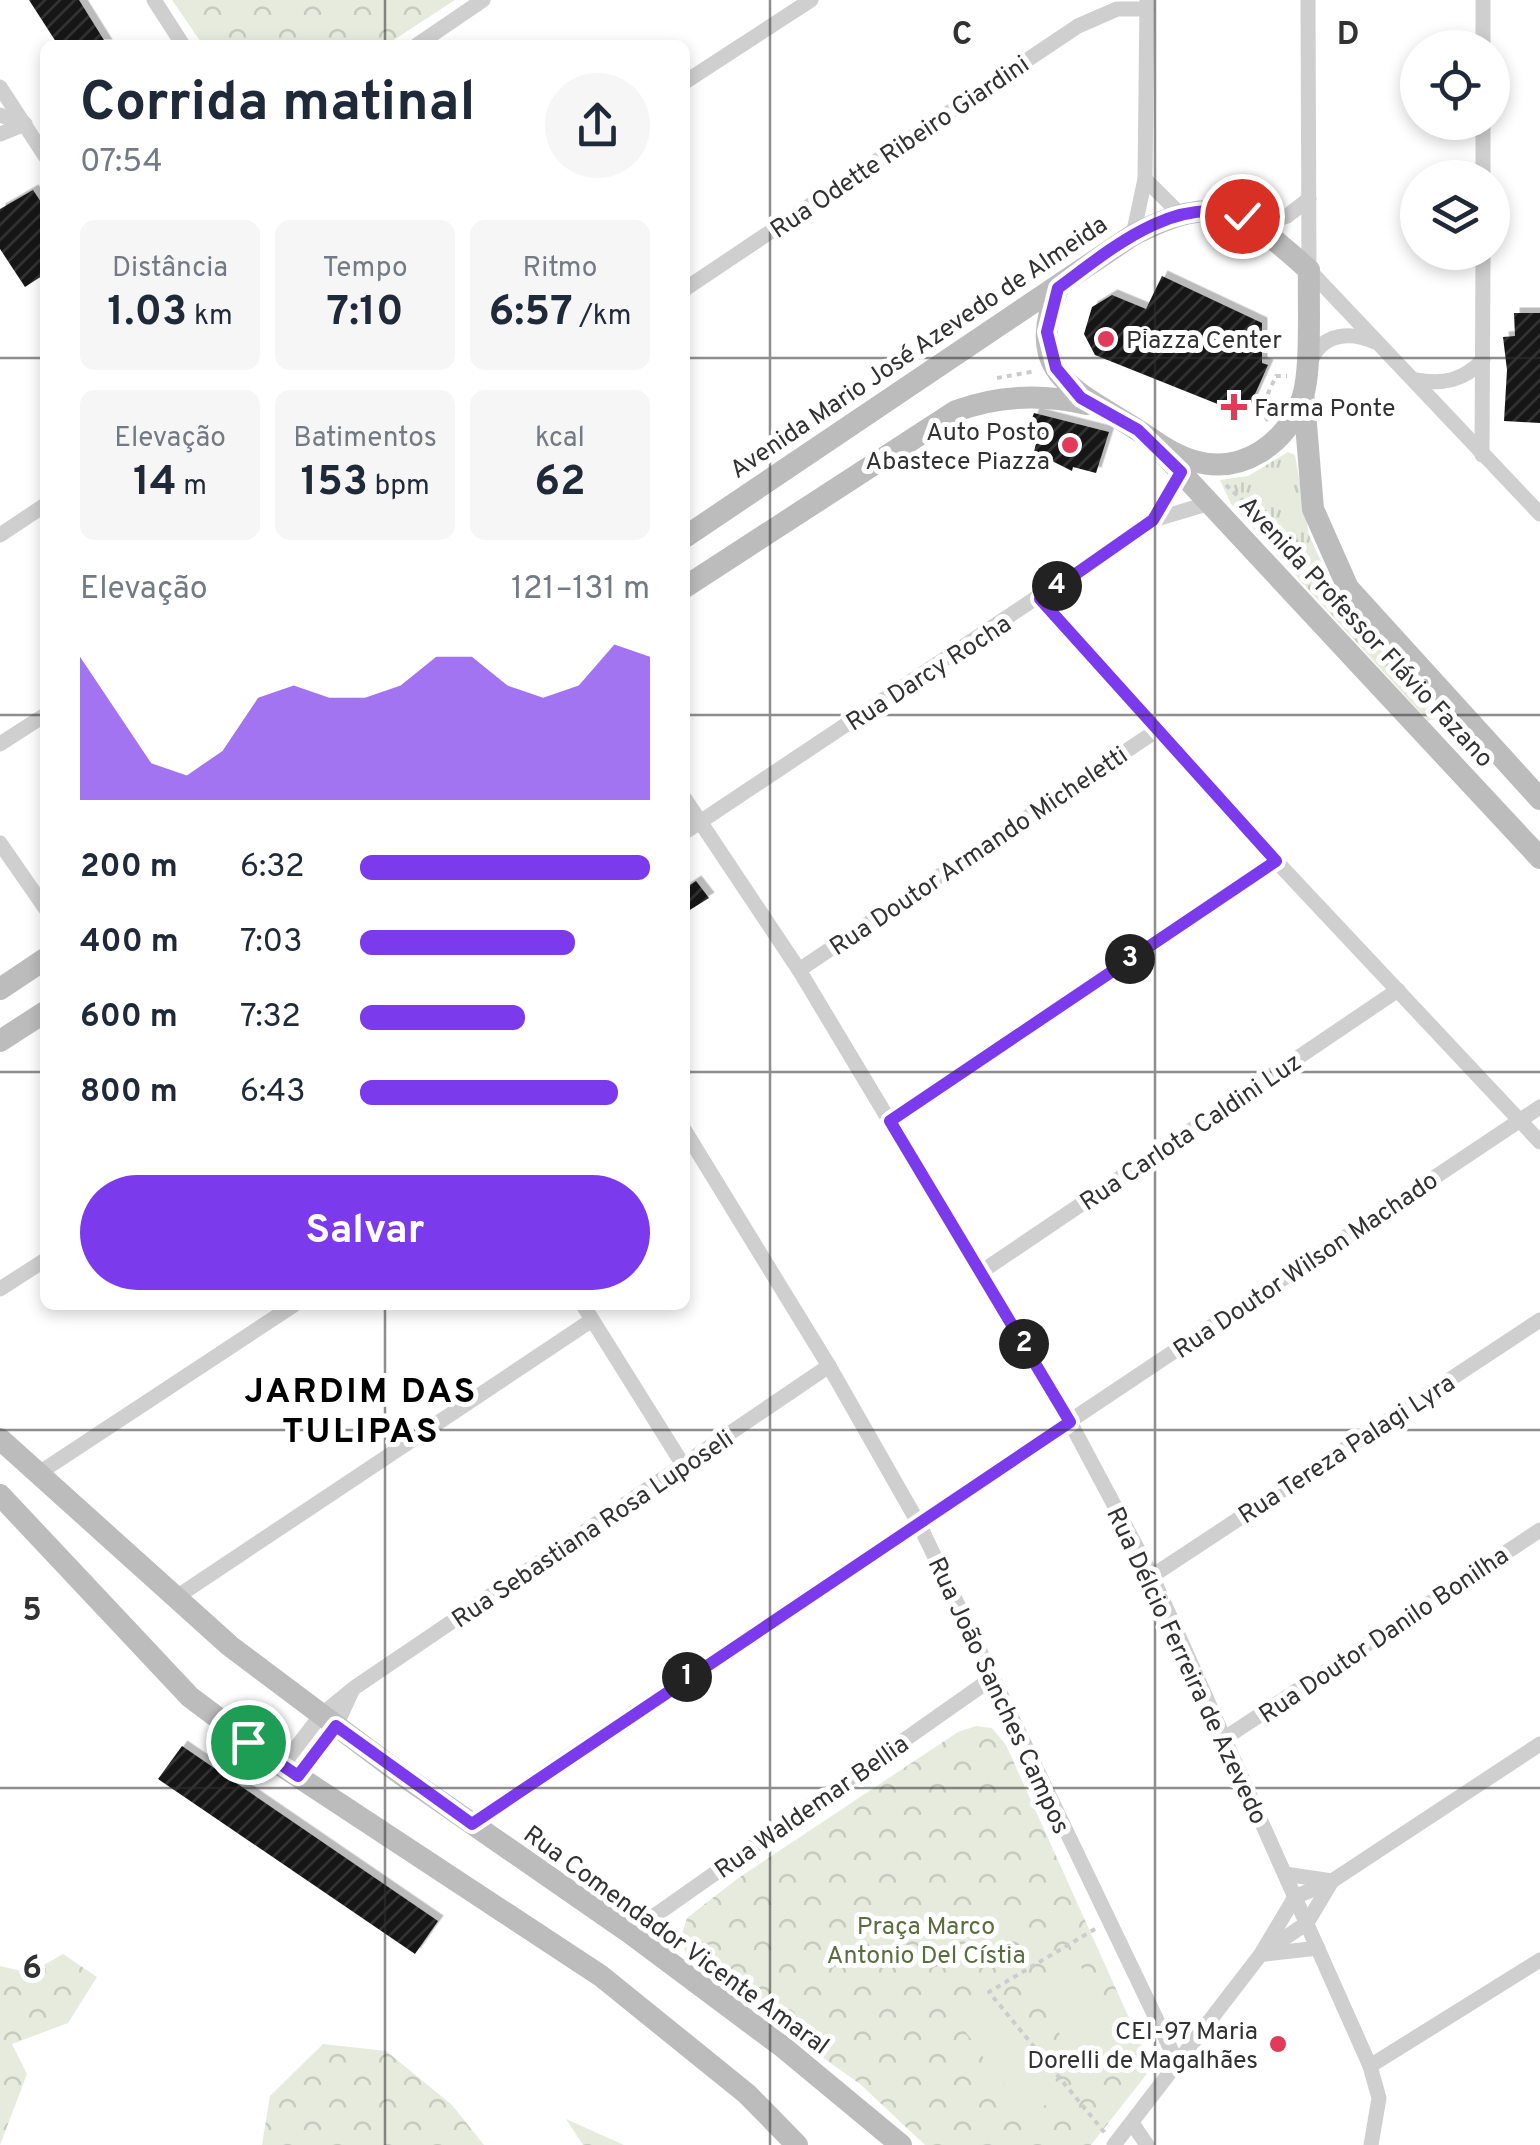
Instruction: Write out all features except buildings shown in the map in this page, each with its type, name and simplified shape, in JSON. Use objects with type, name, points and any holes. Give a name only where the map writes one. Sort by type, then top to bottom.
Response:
[{"type":"street","points":[[154,0],[181,40]]},
{"type":"street","points":[[424,40],[483,0]]},
{"type":"street","points":[[690,79],[794,6],[811,0]]},
{"type":"street","points":[[1304,396],[1309,270],[1308,0]]},
{"type":"street","points":[[1484,0],[1484,30]]},
{"type":"street","name":"Rua Odette Ribeiro Giardini","points":[[690,286],[1078,26],[1117,4],[1147,5]]},
{"type":"street","points":[[1133,235],[1145,179],[1147,5]]},
{"type":"street","points":[[0,87],[40,148]]},
{"type":"street","points":[[0,115],[25,124]]},
{"type":"street","points":[[0,134],[25,124]]},
{"type":"street","points":[[1145,179],[1181,215]]},
{"type":"street","points":[[1259,225],[1287,216],[1309,199]]},
{"type":"street","points":[[1133,235],[1181,215],[1224,212],[1259,225],[1383,346],[1540,514]]},
{"type":"street","name":"Avenida Mario José Azevedo de Almeida","points":[[690,534],[1133,235]]},
{"type":"street","points":[[1482,454],[1483,270]]},
{"type":"street","points":[[1058,288],[1047,332],[1050,354],[1063,378],[1091,406],[1194,462],[1238,462],[1281,436],[1304,396],[1312,354],[1328,340],[1350,335],[1383,346]]},
{"type":"street","points":[[1416,380],[1453,380],[1470,373],[1483,360]]},
{"type":"street","name":"Avenida Professor Flávio Fazano","points":[[1304,396],[1313,510],[1348,588],[1540,799]]},
{"type":"street","points":[[690,584],[956,411],[1005,398],[1053,398],[1091,406]]},
{"type":"street","name":"Avenida Professor Flávio Fazano","points":[[1153,442],[1540,858]]},
{"type":"street","name":"Rua Darcy Rocha","points":[[1153,520],[1181,472]]},
{"type":"street","name":"Rua Darcy Rocha","points":[[690,829],[1040,599],[1153,520],[1210,503]]},
{"type":"street","points":[[0,535],[40,508]]},
{"type":"street","points":[[1040,599],[1156,731],[1540,1142]]},
{"type":"street","points":[[0,744],[40,717]]},
{"type":"street","name":"Rua Doutor Armando Micheletti","points":[[799,970],[1156,731]]},
{"type":"street","name":"Rua Délcio Ferreira de Azevedo","points":[[690,807],[799,970],[982,1272],[1070,1422],[1152,1576],[1370,2066],[1380,2098],[1370,2145]]},
{"type":"street","points":[[0,843],[40,901]]},
{"type":"street","points":[[890,1121],[1276,861]]},
{"type":"street","points":[[0,989],[40,962]]},
{"type":"street","name":"Rua Carlota Caldini Luz","points":[[982,1272],[1398,990]]},
{"type":"street","points":[[0,1042],[40,1015]]},
{"type":"street","name":"Rua Doutor Wilson Machado","points":[[472,1824],[1540,1107]]},
{"type":"street","name":"Rua João Sanches Campos","points":[[690,1138],[829,1366],[919,1524],[1177,2062]]},
{"type":"street","points":[[0,1289],[40,1263]]},
{"type":"street","points":[[39,1473],[286,1310]]},
{"type":"street","points":[[586,1310],[685,1468]]},
{"type":"street","points":[[176,1598],[592,1320]]},
{"type":"street","name":"Rua Tereza Palagi Lyra","points":[[1152,1576],[1540,1320]]},
{"type":"street","name":"Rua Sebastiana Rosa Luposeli","points":[[320,1714],[829,1366]]},
{"type":"street","name":"Rua Comendador Vicente Amaral","points":[[0,1439],[176,1598],[320,1714],[630,1933],[784,2048],[900,2145]]},
{"type":"street","points":[[0,1495],[170,1680],[290,1771],[601,1976],[746,2094],[797,2145]]},
{"type":"street","name":"Rua Doutor Danilo Bonilha","points":[[1226,1738],[1540,1530]]},
{"type":"street","name":"Rua Waldemar Bellia","points":[[630,1933],[991,1679]]},
{"type":"street","points":[[290,1771],[320,1714],[354,1688]]},
{"type":"street","points":[[1115,2145],[1261,1954],[1295,1897],[1332,1881],[1540,1744]]},
{"type":"street","points":[[1285,1874],[1332,1881]]},
{"type":"street","points":[[1261,1954],[1307,1923],[1332,1881]]},
{"type":"street","points":[[1261,1954],[1318,1948]]},
{"type":"street","points":[[1370,2066],[1532,1972],[1540,1960]]},
{"type":"street","points":[[1132,2123],[1147,2145]]},
{"type":"path","points":[[1271,425],[1261,409],[1276,376],[1290,376]]},
{"type":"path","points":[[1108,1922],[989,1992],[1115,2145]]},
{"type":"green space","points":[[172,0],[455,0],[394,40],[200,40]]},
{"type":"green space","points":[[1288,452],[1295,455],[1309,535],[1336,594],[1447,716],[1428,721],[1231,504],[1220,480],[1248,476]]},
{"type":"green space","name":"Praça Marco Antonio Del Cístia","points":[[976,1726],[992,1728],[1006,1745],[1148,2060],[1146,2075],[1091,2145],[925,2145],[860,2084],[688,1961],[681,1937],[687,1918],[737,1879],[958,1732]]},
{"type":"green space","points":[[63,1954],[97,1977],[68,2023],[12,2044],[27,2074],[0,2145],[0,1966],[30,1973]]},
{"type":"green space","points":[[1077,1958],[1119,2048],[1075,2068],[1034,1978]]},
{"type":"green space","points":[[987,1996],[1009,2024],[978,2048],[956,2020]]},
{"type":"green space","points":[[1014,2027],[1063,2090],[1030,2118],[980,2053]]},
{"type":"green space","points":[[323,2044],[386,2051],[452,2105],[484,2145],[262,2145],[270,2096]]},
{"type":"green space","points":[[566,2119],[624,2145],[583,2145]]},
{"type":"place","name":"Piazza Center","points":[[1106,339]]},
{"type":"place","name":"Farma Ponte","points":[[1234,407]]},
{"type":"place","name":"Auto Posto Abastece Piazza","points":[[1070,445]]},
{"type":"place","name":"CEI-97 Maria Dorelli de Magalhães","points":[[1278,2044]]},
{"type":"district","name":"JARDIM DAS TULIPAS","points":[[361,1410]]},
{"type":"route","points":[[248,1742],[298,1776],[336,1726],[472,1824],[1070,1422],[890,1121],[1276,861],[1040,599],[1153,520],[1181,472],[1138,430],[1081,398],[1056,368],[1047,332],[1058,288],[1133,235],[1159,222],[1199,212],[1242,216]]}]
